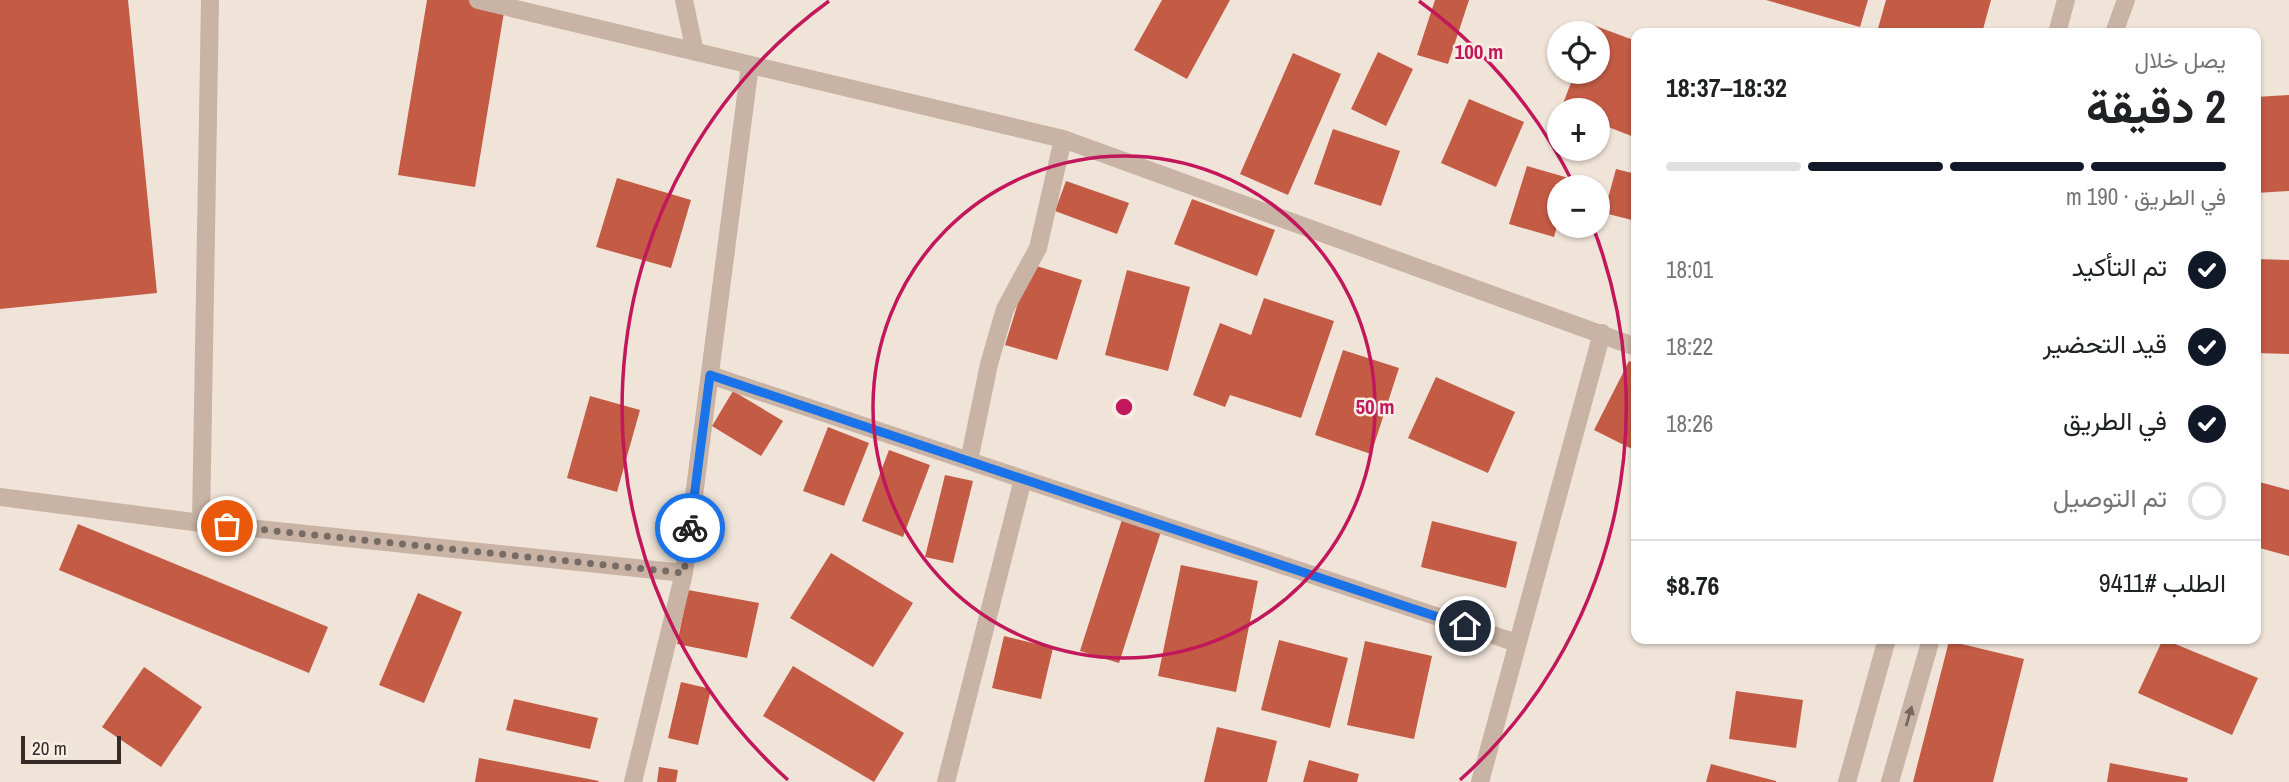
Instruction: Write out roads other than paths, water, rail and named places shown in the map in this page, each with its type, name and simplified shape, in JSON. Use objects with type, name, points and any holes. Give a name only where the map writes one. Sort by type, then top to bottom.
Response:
[{"type":"street","points":[[201,523],[210,0]]},
{"type":"street","points":[[478,0],[1063,139],[1631,344]]},
{"type":"street","points":[[684,0],[695,52]]},
{"type":"street","points":[[2058,28],[2066,0]]},
{"type":"street","points":[[2116,28],[2126,0]]},
{"type":"street","points":[[633,782],[684,573],[750,65]]},
{"type":"street","points":[[969,461],[989,364],[1005,309],[1038,248],[1063,139]]},
{"type":"street","points":[[1480,782],[1602,333]]},
{"type":"street","points":[[710,375],[1517,643]]},
{"type":"street","points":[[946,782],[1023,478]]},
{"type":"street","points":[[0,497],[201,523],[684,573]]},
{"type":"street","points":[[1847,782],[1886,644]]},
{"type":"street","points":[[1890,782],[1930,644]]}]
